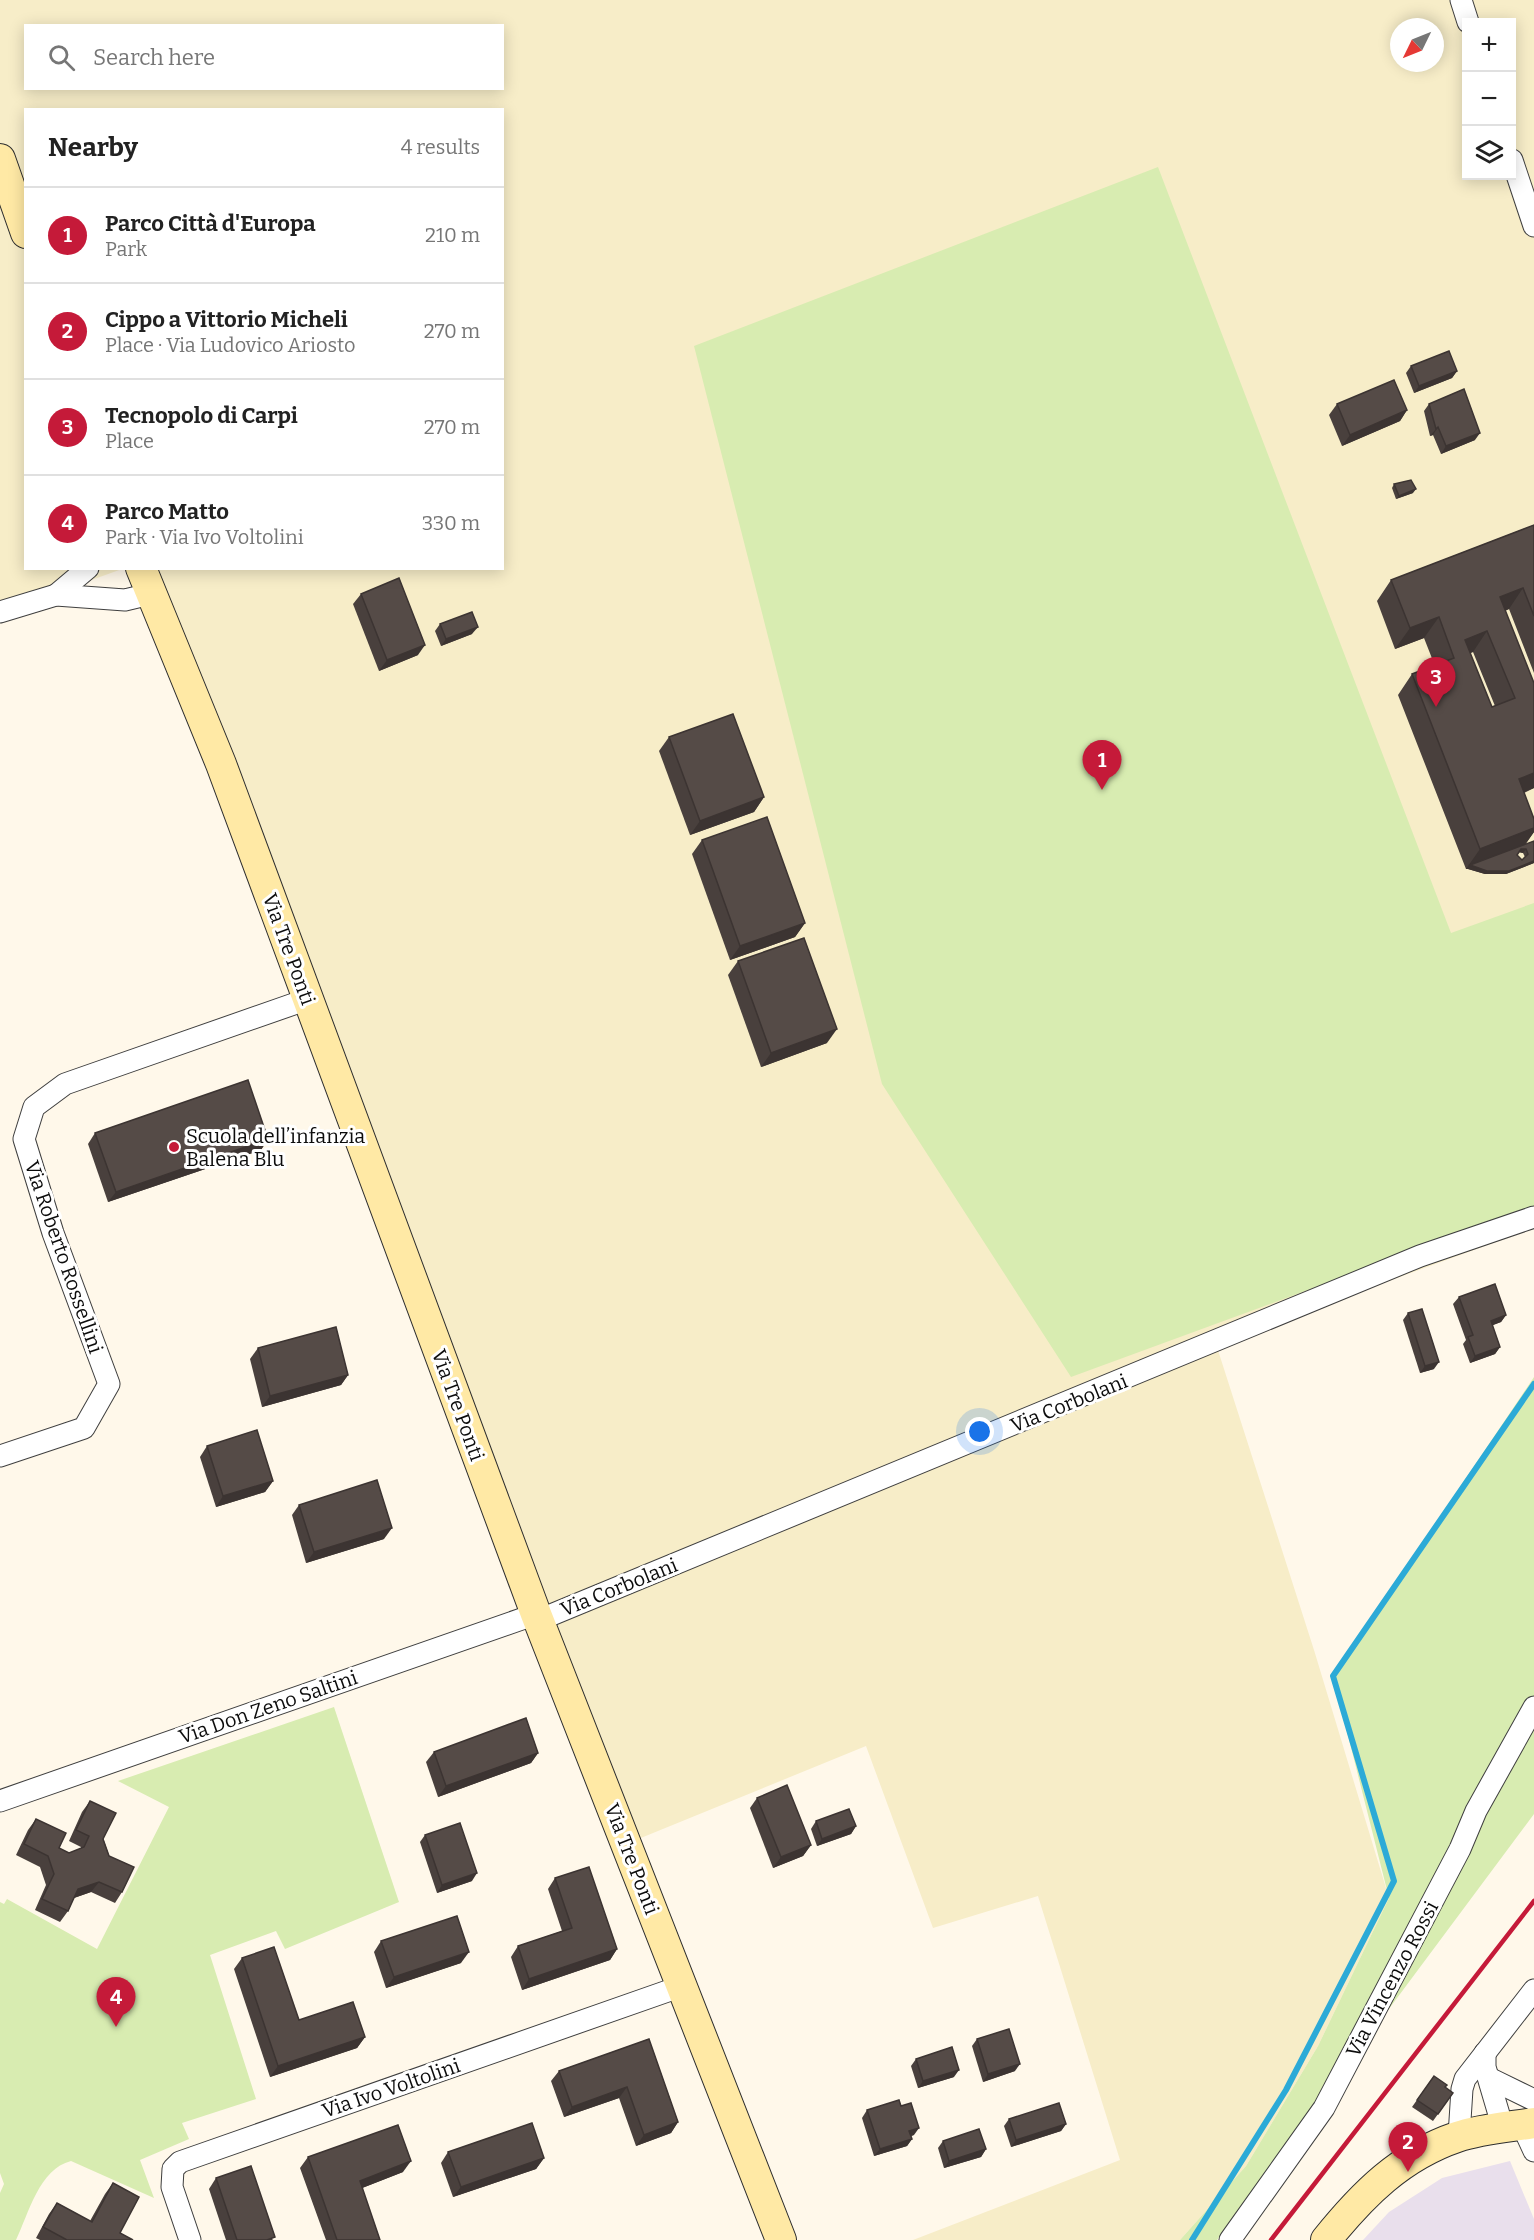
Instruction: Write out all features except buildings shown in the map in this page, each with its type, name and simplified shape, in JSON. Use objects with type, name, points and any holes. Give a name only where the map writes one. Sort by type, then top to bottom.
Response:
[{"type":"street","points":[[1461,0],[1467,18]]},
{"type":"street","points":[[0,159],[24,227]]},
{"type":"street","points":[[1516,172],[1534,226]]},
{"type":"street","points":[[56,595],[86,570]]},
{"type":"street","points":[[0,612],[56,595],[125,600],[145,581]]},
{"type":"street","name":"Via Tre Ponti","points":[[145,581],[221,764],[537,1617],[781,2240]]},
{"type":"street","name":"Via Roberto Rossellini","points":[[0,1456],[84,1428],[109,1384],[53,1233],[24,1139],[34,1107],[65,1084],[308,999]]},
{"type":"street","name":"Via Corbolani","points":[[537,1617],[1420,1256],[1534,1216]]},
{"type":"street","name":"Via Don Zeno Saltini","points":[[0,1801],[537,1617]]},
{"type":"street","name":"Via Vincenzo Rossi","points":[[1230,2240],[1324,2108],[1460,1849],[1476,1811],[1534,1707]]},
{"type":"street","name":"Via Ivo Voltolini","points":[[190,2240],[172,2187],[173,2169],[180,2162],[681,1986]]},
{"type":"street","points":[[1459,2136],[1462,2089],[1465,2079],[1534,1990]]},
{"type":"street","points":[[1485,2053],[1485,2067],[1489,2078],[1523,2119],[1534,2151]]},
{"type":"street","points":[[1489,2078],[1523,2119]]},
{"type":"street","points":[[1326,2240],[1353,2206],[1380,2179],[1414,2156],[1459,2136],[1523,2119]]},
{"type":"shaded area","points":[[0,0],[1534,0],[1534,1228],[1216,1344],[1314,1650],[1389,1898],[1318,2046],[1246,2166],[1180,2240],[913,2240],[1120,2160],[1038,1896],[933,1928],[866,1746],[631,1842],[157,570],[504,570],[504,108],[24,108],[24,570],[119,570],[0,613]]},
{"type":"shaded area","points":[[1510,2161],[1534,2219],[1534,2240],[1363,2240],[1389,2212],[1442,2178]]},
{"type":"green space","points":[[1158,167],[1451,933],[1534,903],[1534,1207],[1071,1377],[882,1084],[694,346]]},
{"type":"green space","points":[[1534,1377],[1534,1814],[1217,2240],[1180,2240],[1246,2166],[1318,2046],[1389,1898],[1333,1676]]},
{"type":"green space","points":[[334,1707],[399,1902],[285,1949],[276,1931],[210,1955],[256,2099],[182,2123],[189,2139],[140,2160],[154,2198],[71,2161],[60,2166],[43,2182],[16,2240],[0,2240],[0,2193],[4,2184],[0,2173],[0,1902],[4,1904],[7,1899],[97,1949],[169,1807],[118,1781]]},
{"type":"waterway","points":[[1192,2240],[1286,2090],[1394,1881],[1333,1676],[1534,1384]]},
{"type":"railway","points":[[1271,2240],[1534,1901]]},
{"type":"place","name":"Tecnopolo di Carpi","points":[[1436,707]]},
{"type":"place","name":"Parco Città d'Europa","points":[[1102,790]]},
{"type":"place","name":"Scuola dell’infanzia Balena Blu","points":[[174,1147]]},
{"type":"place","name":"Parco Matto","points":[[116,2027]]},
{"type":"place","name":"Cippo a Vittorio Micheli","points":[[1408,2172]]}]
